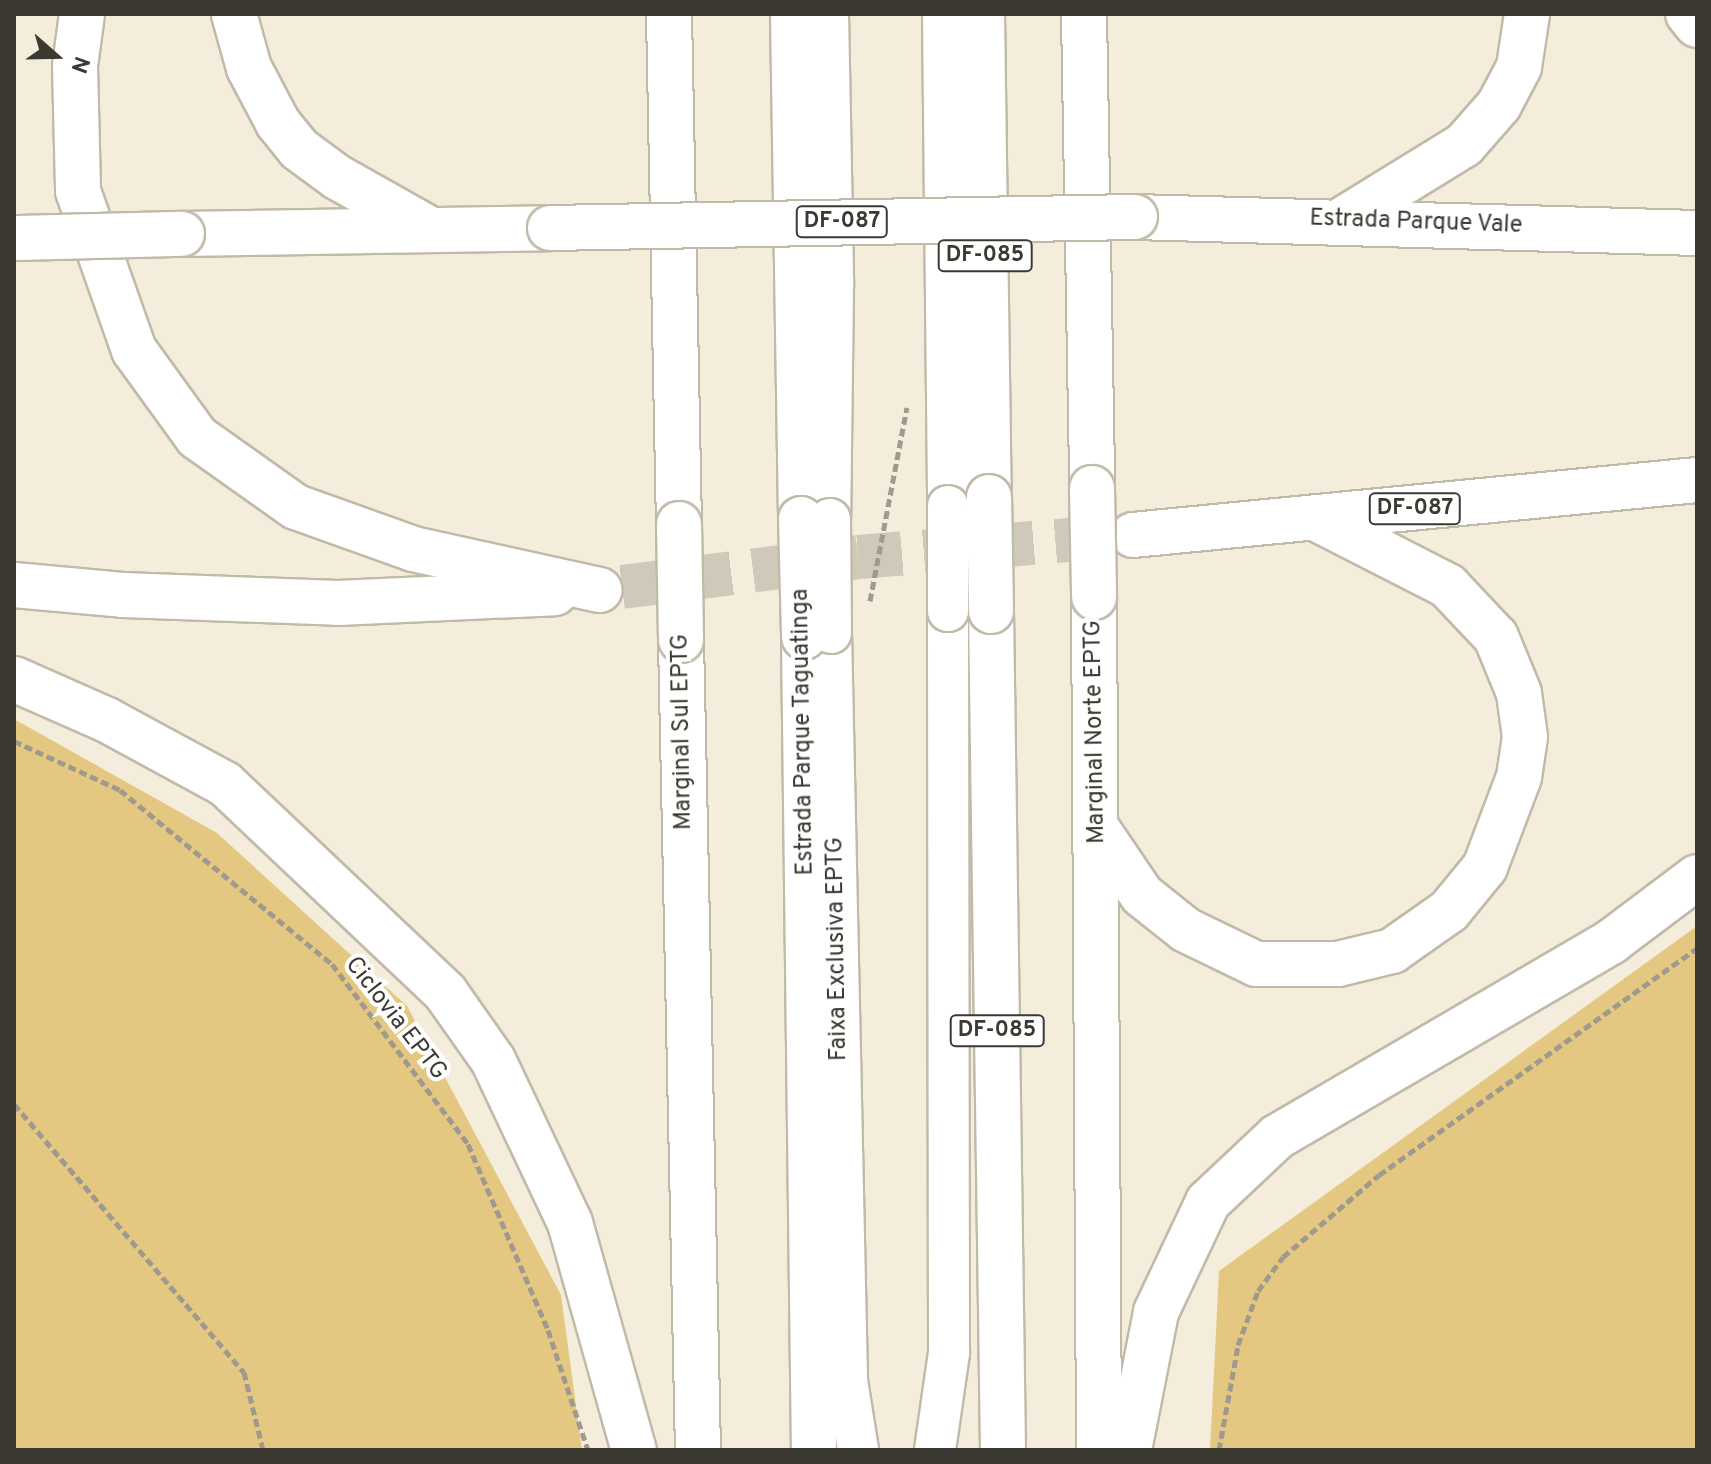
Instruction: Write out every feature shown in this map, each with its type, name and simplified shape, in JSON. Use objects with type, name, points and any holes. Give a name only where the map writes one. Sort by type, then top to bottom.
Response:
[{"type":"main road","points":[[14,585],[123,595],[338,603],[432,603],[611,588],[413,549],[296,507],[197,437],[134,350],[78,191],[75,66],[82,14]]},
{"type":"main road","points":[[234,14],[249,68],[278,123],[299,149],[337,177],[430,230]]},
{"type":"main road","name":"Marginal Sul EPTG","points":[[669,14],[698,1450]]},
{"type":"main road","name":"Estrada Parque Taguatinga","points":[[793,14],[815,519],[817,635],[814,1450]]},
{"type":"main road","name":"DF-085","points":[[982,14],[968,502],[991,611],[1003,1450]]},
{"type":"main road","name":"Marginal Norte EPTG","points":[[1084,14],[1098,830],[1099,1450]]},
{"type":"main road","points":[[1342,220],[1430,169],[1473,135],[1499,105],[1519,67],[1527,14]]},
{"type":"main road","points":[[1688,14],[1697,25]]},
{"type":"main road","name":"Estrada Parque Vale","points":[[430,230],[1135,217],[1342,220],[1697,233]]},
{"type":"main road","points":[[14,238],[430,230]]},
{"type":"main road","name":"DF-087","points":[[1133,535],[1319,520],[1697,480]]},
{"type":"main road","points":[[1098,830],[1142,895],[1186,930],[1256,964],[1338,964],[1392,951],[1449,911],[1485,867],[1519,777],[1525,737],[1519,693],[1496,637],[1448,586],[1319,520]]},
{"type":"main road","points":[[14,679],[107,720],[225,784],[445,992],[493,1060],[570,1223],[634,1450]]},
{"type":"main road","points":[[1129,1450],[1156,1312],[1208,1202],[1277,1137],[1612,941],[1697,877]]},
{"type":"lane","points":[[815,519],[833,286],[828,14]]},
{"type":"lane","points":[[935,1450],[949,1353],[948,611],[968,502],[943,14]]},
{"type":"lane","name":"Faixa Exclusiva EPTG","points":[[817,635],[847,1381],[858,1450]]},
{"type":"path","points":[[867,613],[909,399]]},
{"type":"path","name":"Ciclovia EPTG","points":[[14,741],[120,790],[332,964],[468,1144],[548,1330],[588,1450]]},
{"type":"path","points":[[1219,1450],[1238,1345],[1258,1291],[1283,1257],[1379,1175],[1697,948]]},
{"type":"path","points":[[14,1104],[244,1372],[263,1450]]},
{"type":"shaded area","points":[[14,719],[217,833],[407,1006],[561,1295],[582,1450],[14,1450]]},
{"type":"shaded area","points":[[1697,926],[1697,1450],[1210,1450],[1219,1271]]},
{"type":"tunnel","points":[[622,587],[858,557],[1129,535]]}]
